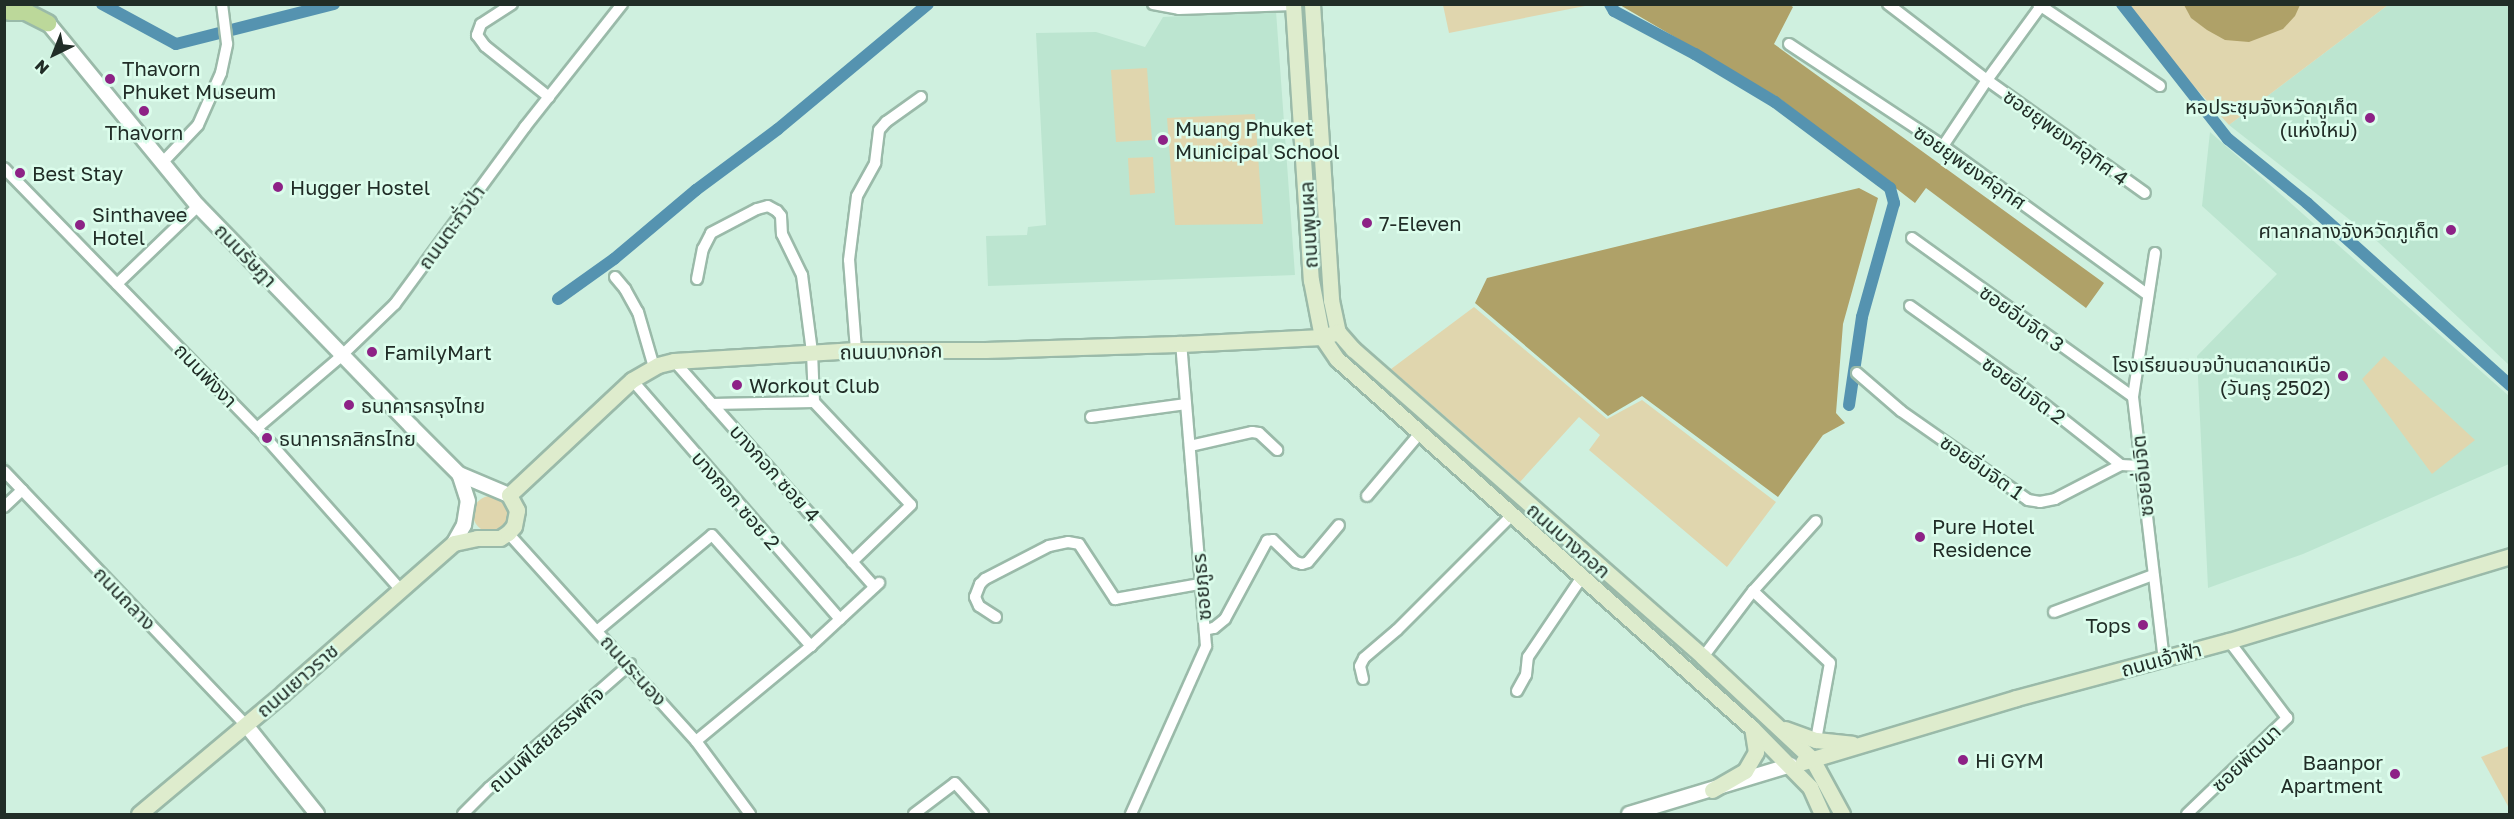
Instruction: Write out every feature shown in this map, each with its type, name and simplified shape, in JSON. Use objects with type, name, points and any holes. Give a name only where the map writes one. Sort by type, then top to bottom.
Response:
[{"type":"main road","name":"ถนนรัษฎา","points":[[43,4],[48,23]]},
{"type":"main road","name":"ถนนพูนผล","points":[[1312,4],[1331,300],[1338,332]]},
{"type":"main road","name":"ถนนพูนผล","points":[[1293,5],[1311,280],[1322,337]]},
{"type":"main road","name":"ถนนรัษฎา","points":[[10,12],[26,12],[48,23]]},
{"type":"main road","name":"ถนนบางกอก","points":[[509,495],[632,380],[654,368],[674,361],[856,350],[985,350],[1181,344],[1322,337],[1338,332],[1353,350],[1703,657],[1812,759],[1842,814]]},
{"type":"main road","name":"ถนนบางกอก","points":[[1322,337],[1338,358],[1420,433],[1791,765],[1810,787],[1822,814]]},
{"type":"main road","points":[[454,543],[477,538],[500,538],[508,533],[514,526],[517,510],[509,495]]},
{"type":"main road","name":"ถนนเยาวราช","points":[[139,814],[454,543]]},
{"type":"main road","name":"ถนนเจ้าฟ้า","points":[[1791,765],[2016,698],[2164,659],[2510,556]]},
{"type":"main road","points":[[1774,724],[1816,740],[1859,745]]},
{"type":"main road","points":[[1712,790],[1745,771],[1756,752],[1752,728]]},
{"type":"street","points":[[162,163],[186,139],[204,115],[221,73],[227,44],[222,4]]},
{"type":"street","points":[[512,4],[481,24],[477,35],[485,46],[549,97]]},
{"type":"street","name":"ถนนตะกั่วป่า","points":[[257,428],[342,355],[395,304],[549,97],[622,4]]},
{"type":"street","points":[[1153,4],[1179,9],[1293,5]]},
{"type":"street","name":"ซอยยุพยงค์อุทิศ 4","points":[[1888,4],[1986,80],[2145,193]]},
{"type":"street","points":[[1943,146],[1986,80],[2040,5],[2160,86]]},
{"type":"street","name":"ถนนรัษฎา","points":[[48,23],[198,206],[459,474]]},
{"type":"street","name":"ซอยยุพยงค์อุทิศ","points":[[1790,44],[1943,146],[2147,294]]},
{"type":"street","points":[[856,350],[849,260],[857,196],[875,164],[879,130],[885,122],[921,97]]},
{"type":"street","name":"ถนนพังงา","points":[[4,168],[257,428],[400,589]]},
{"type":"street","points":[[117,284],[198,206]]},
{"type":"street","points":[[697,279],[703,249],[711,233],[757,209],[768,206],[781,216],[782,234],[802,275],[812,352],[814,402],[911,505],[852,562]]},
{"type":"street","name":"ซอยอิ่มจิต 3","points":[[1912,238],[2133,397]]},
{"type":"street","name":"ซอยอิ่มจิต","points":[[2155,253],[2133,397],[2164,659]]},
{"type":"street","points":[[615,277],[626,289],[638,312],[654,368]]},
{"type":"street","name":"ซอยอิ่มจิต 2","points":[[1910,306],[2012,379],[2121,465]]},
{"type":"street","name":"ซอยภูธร","points":[[1131,814],[1206,646],[1199,584],[1181,344]]},
{"type":"street","name":"บางกอก ซอย 4","points":[[674,361],[789,487],[852,562],[877,584],[840,619]]},
{"type":"street","name":"ซอยอิ่มจิต 1","points":[[1857,373],[1901,411],[2028,500],[2040,502],[2055,499],[2121,465]]},
{"type":"street","name":"บางกอก ซอย 2","points":[[632,380],[840,619]]},
{"type":"street","points":[[712,404],[814,402]]},
{"type":"street","points":[[1091,417],[1186,404]]},
{"type":"street","points":[[1190,446],[1252,432],[1259,433],[1277,450]]},
{"type":"street","points":[[1368,496],[1420,433]]},
{"type":"street","points":[[2121,465],[2140,466]]},
{"type":"street","name":"ถนนถลาง","points":[[4,471],[246,724]]},
{"type":"street","points":[[459,474],[509,495]]},
{"type":"street","points":[[454,543],[464,525],[468,501],[459,474]]},
{"type":"street","points":[[4,507],[22,490]]},
{"type":"street","points":[[1364,679],[1360,666],[1364,658],[1397,630],[1512,515]]},
{"type":"street","points":[[1703,657],[1753,591],[1816,521]]},
{"type":"street","points":[[1204,630],[1214,628],[1224,619],[1267,541],[1273,540],[1296,562],[1302,564],[1308,562],[1339,525]]},
{"type":"street","name":"ถนนระนอง","points":[[508,533],[630,664],[696,741],[750,814]]},
{"type":"street","points":[[598,630],[712,535],[811,646]]},
{"type":"street","points":[[996,617],[979,606],[975,597],[985,579],[1049,546],[1068,542],[1079,544],[1114,599],[1199,584]]},
{"type":"street","points":[[2054,612],[2153,575]]},
{"type":"street","points":[[1517,692],[1526,675],[1528,657],[1582,577]]},
{"type":"street","points":[[1753,591],[1830,663],[1816,740]]},
{"type":"street","points":[[696,741],[811,646],[840,619]]},
{"type":"street","name":"ซอยพัฒนา","points":[[2187,814],[2287,718],[2229,640]]},
{"type":"street","name":"ถนนพิไสยสรรพกิจ","points":[[463,814],[489,788],[630,664]]},
{"type":"street","points":[[246,724],[317,814]]},
{"type":"street","points":[[1629,814],[1791,765]]},
{"type":"street","points":[[914,814],[956,783],[983,814]]},
{"type":"shaded area","points":[[1590,4],[1449,33],[1443,5]]},
{"type":"shaded area","points":[[1620,5],[1790,5],[1793,7],[1774,44],[2104,283],[2086,308],[1926,188],[1915,203],[1779,98]]},
{"type":"shaded area","points":[[2130,5],[2388,5],[2229,125],[2180,71]]},
{"type":"shaded area","points":[[2184,5],[2300,5],[2295,16],[2283,29],[2249,42],[2225,40],[2207,30],[2191,18]]},
{"type":"shaded area","points":[[2388,5],[2509,5],[2509,365],[2378,242],[2229,125]]},
{"type":"shaded area","name":"Muang Phuket Municipal School","points":[[1276,11],[1295,275],[988,286],[986,236],[1027,235],[1028,227],[1046,225],[1036,33],[1096,32],[1145,47],[1163,17]]},
{"type":"shaded area","points":[[1147,68],[1152,140],[1116,142],[1111,70]]},
{"type":"shaded area","points":[[1255,114],[1263,224],[1175,225],[1167,118]]},
{"type":"shaded area","name":"โรงเรียนอบจบ้านตลาดเหนือ (วันครู 2502)","points":[[2210,132],[2509,396],[2509,464],[2303,554],[2208,588],[2197,356],[2277,274],[2202,206]]},
{"type":"shaded area","points":[[1153,157],[1155,193],[1130,195],[1128,158]]},
{"type":"shaded area","points":[[1859,188],[1878,198],[1843,324],[1836,413],[1845,423],[1823,435],[1778,497],[1642,396],[1608,416],[1475,303],[1487,278]]},
{"type":"shaded area","points":[[1474,307],[1607,419],[1642,400],[1776,502],[1727,567],[1589,450],[1600,435],[1579,417],[1520,482],[1391,369]]},
{"type":"shaded area","points":[[2384,356],[2475,440],[2432,474],[2362,379]]},
{"type":"shaded area","points":[[5,460],[245,719],[237,727],[5,482]]},
{"type":"shaded area","points":[[491,496],[504,501],[509,514],[504,527],[491,532],[478,527],[473,514],[478,501]]},
{"type":"shaded area","points":[[2510,746],[2509,808],[2481,757]]},
{"type":"waterway","points":[[102,4],[176,44],[334,4]]},
{"type":"waterway","points":[[558,299],[614,259],[696,190],[778,129],[928,4]]},
{"type":"waterway","points":[[1610,4],[1614,11],[1695,54],[1775,102],[1890,188],[1894,203],[1862,317],[1849,405]]},
{"type":"waterway","points":[[2122,4],[2228,139],[2307,203],[2510,385]]},
{"type":"place","name":"Thavorn Phuket Museum","points":[[110,79]]},
{"type":"place","name":"Thavorn","points":[[144,111]]},
{"type":"place","name":"หอประชุมจังหวัดภูเก็ต (แห่งใหม่)","points":[[2370,118]]},
{"type":"place","name":"Muang Phuket Municipal School","points":[[1163,140]]},
{"type":"place","name":"Best Stay","points":[[20,173]]},
{"type":"place","name":"Hugger Hostel","points":[[278,187]]},
{"type":"place","name":"7-Eleven","points":[[1367,223]]},
{"type":"place","name":"Sinthavee Hotel","points":[[80,225]]},
{"type":"place","name":"ศาลากลางจังหวัดภูเก็ต","points":[[2451,230]]},
{"type":"place","name":"FamilyMart","points":[[372,352]]},
{"type":"place","name":"โรงเรียนอบจบ้านตลาดเหนือ (วันครู 2502)","points":[[2343,376]]},
{"type":"place","name":"Workout Club","points":[[737,385]]},
{"type":"place","name":"ธนาคารกรุงไทย","points":[[349,405]]},
{"type":"place","name":"ธนาคารกสิกรไทย","points":[[267,438]]},
{"type":"place","name":"Pure Hotel Residence","points":[[1920,537]]},
{"type":"place","name":"Tops","points":[[2143,625]]},
{"type":"place","name":"Hi GYM","points":[[1963,760]]},
{"type":"place","name":"Baanpor Apartment","points":[[2395,774]]}]
